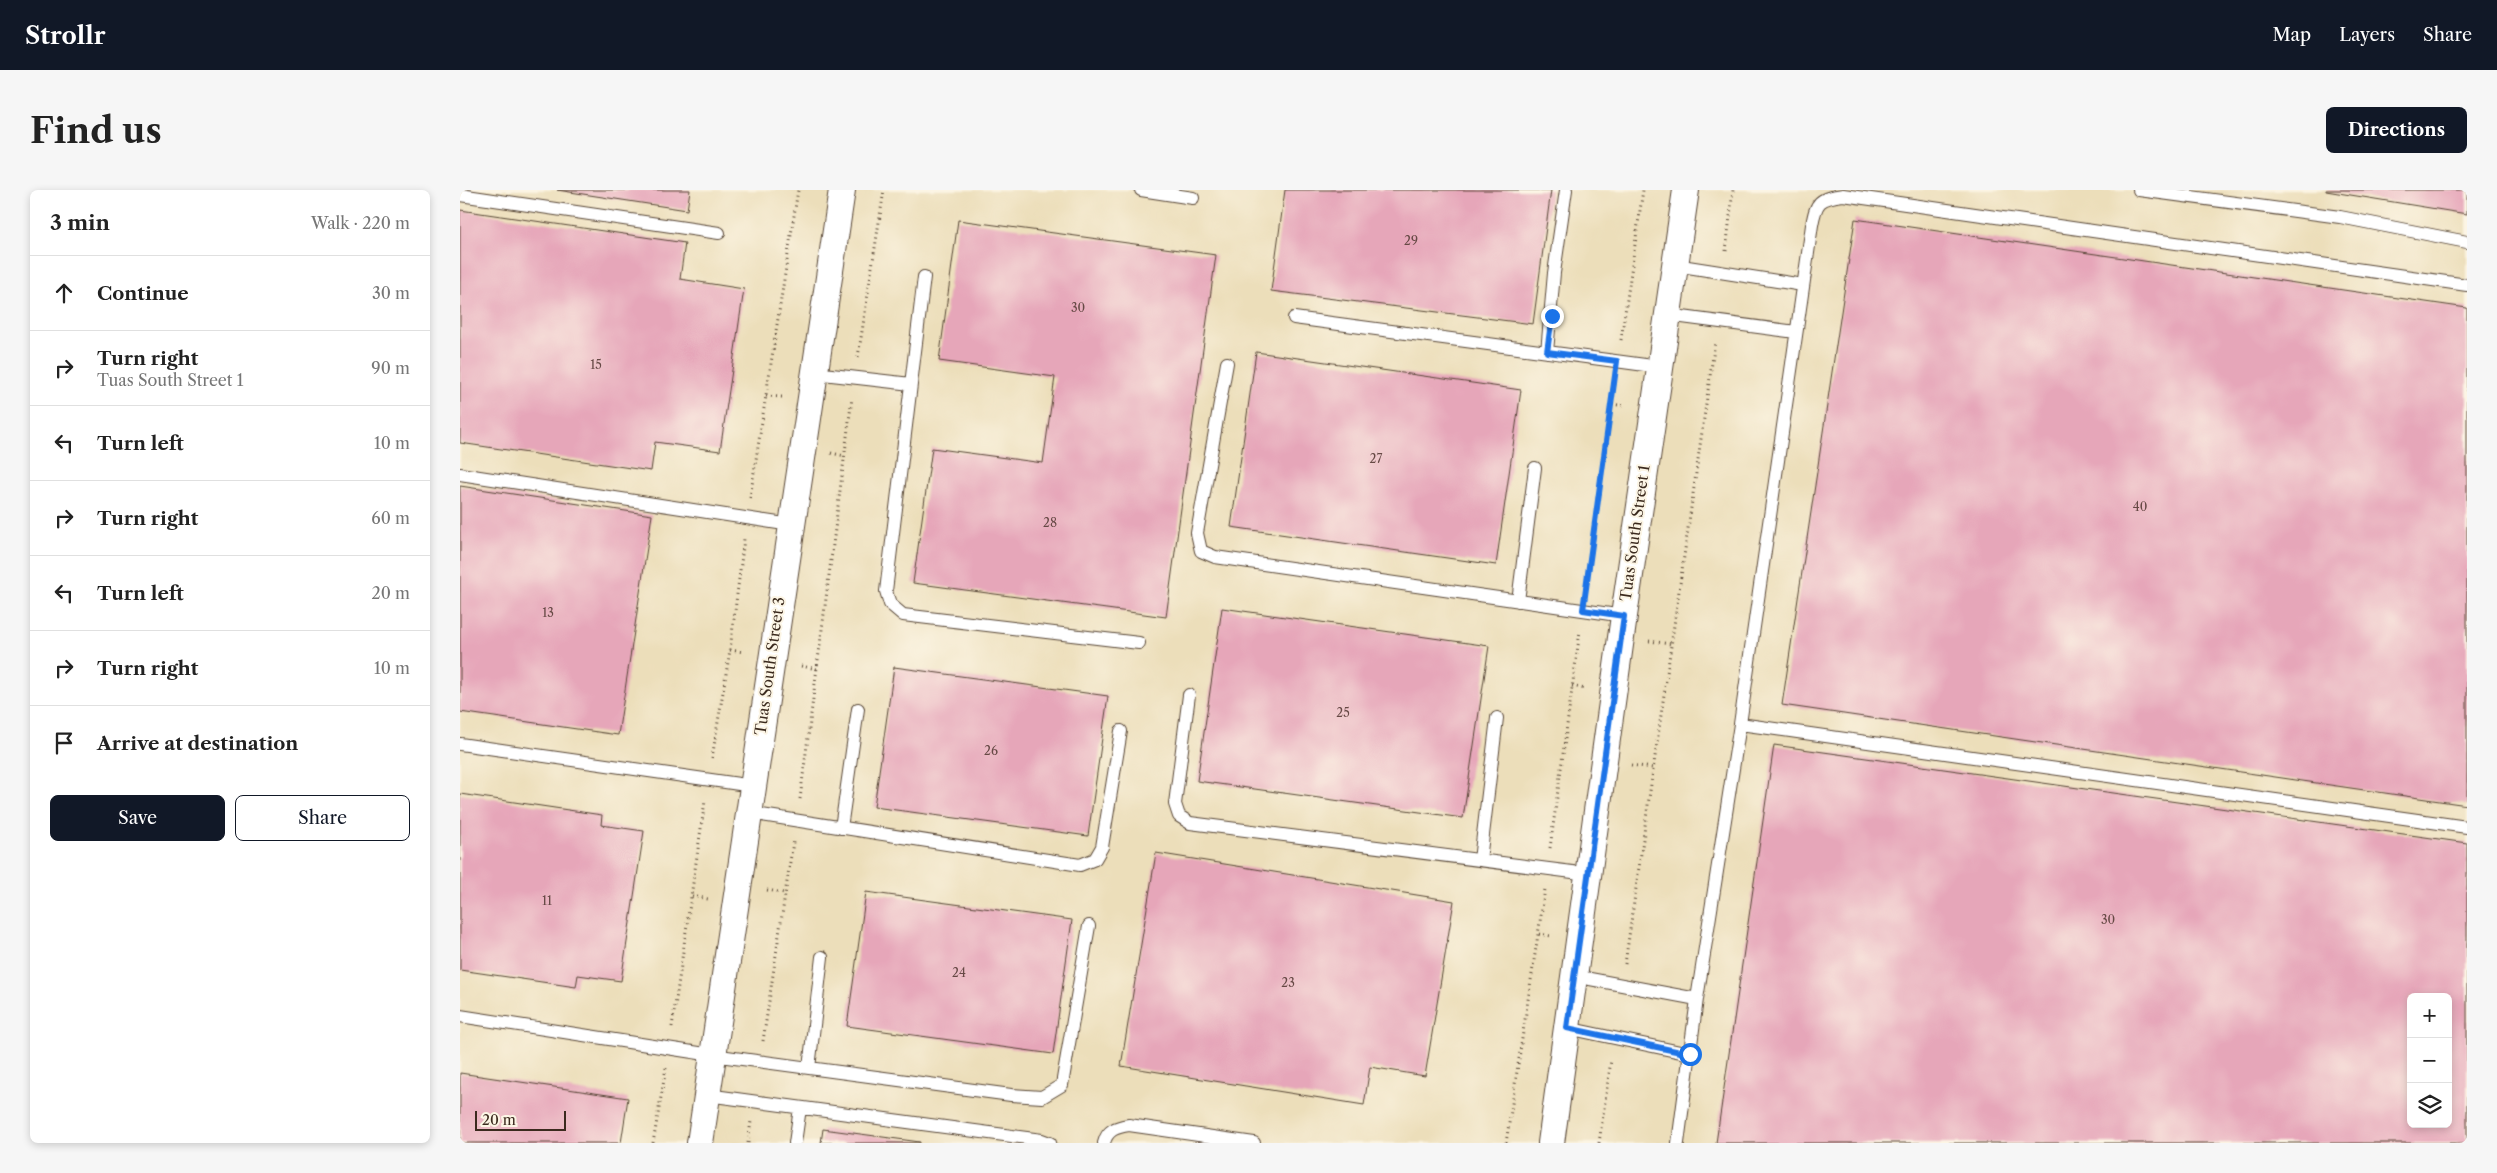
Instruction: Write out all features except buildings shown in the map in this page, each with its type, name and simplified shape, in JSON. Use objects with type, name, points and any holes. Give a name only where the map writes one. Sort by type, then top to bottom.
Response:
[{"type":"street","name":"Tuas South Street 3","points":[[700,1143],[842,190]]},
{"type":"street","name":"Tuas South Street 1","points":[[1551,1143],[1624,616],[1686,190]]},
{"type":"lane","points":[[1141,190],[1193,198]]},
{"type":"lane","points":[[1547,352],[1554,273],[1566,190]]},
{"type":"lane","points":[[2139,190],[2340,217],[2467,242]]},
{"type":"lane","points":[[460,195],[719,233]]},
{"type":"lane","points":[[1678,1143],[1697,999],[1740,724],[1814,208],[1820,201],[1830,196],[1843,195],[2467,285]]},
{"type":"lane","points":[[1675,265],[1803,285]]},
{"type":"lane","points":[[924,277],[886,591],[890,604],[903,615],[1139,643]]},
{"type":"lane","points":[[1668,315],[1796,332]]},
{"type":"lane","points":[[1294,318],[1660,367]]},
{"type":"lane","points":[[1227,363],[1197,532],[1201,551],[1215,557],[1624,616]]},
{"type":"lane","points":[[814,373],[911,384]]},
{"type":"lane","points":[[1518,600],[1535,468]]},
{"type":"lane","points":[[460,474],[791,525]]},
{"type":"lane","points":[[1190,695],[1174,804],[1179,816],[1190,823],[1588,874]]},
{"type":"lane","points":[[841,828],[858,709]]},
{"type":"lane","points":[[1480,860],[1497,718]]},
{"type":"lane","points":[[1740,724],[2467,827]]},
{"type":"lane","points":[[749,813],[1080,866],[1095,859],[1102,847],[1121,731]]},
{"type":"lane","points":[[460,744],[753,786]]},
{"type":"lane","points":[[460,1016],[712,1055],[1011,1095],[1042,1097],[1062,1085],[1089,926]]},
{"type":"lane","points":[[809,1068],[822,957]]},
{"type":"lane","points":[[1574,976],[1697,999]]},
{"type":"lane","points":[[1567,1028],[1690,1054]]},
{"type":"lane","points":[[707,1096],[1042,1140],[1050,1143]]},
{"type":"lane","points":[[795,1143],[800,1108]]},
{"type":"lane","points":[[1104,1143],[1106,1135],[1111,1130],[1129,1125],[1254,1143]]},
{"type":"path","points":[[653,1143],[669,1048],[708,779],[730,650],[746,518],[798,190]]},
{"type":"path","points":[[760,1061],[784,892],[797,821],[855,377],[884,190]]},
{"type":"path","points":[[1506,1143],[1540,934],[1547,869],[1617,361],[1643,190]]},
{"type":"path","points":[[1724,272],[1733,190]]},
{"type":"path","points":[[1622,985],[1718,321]]},
{"type":"path","points":[[1599,1143],[1614,1038]]},
{"type":"path","points":[[748,1143],[754,1102]]},
{"type":"route","points":[[1552,316],[1547,352],[1617,361],[1583,610],[1624,616],[1567,1028],[1690,1054]]}]
